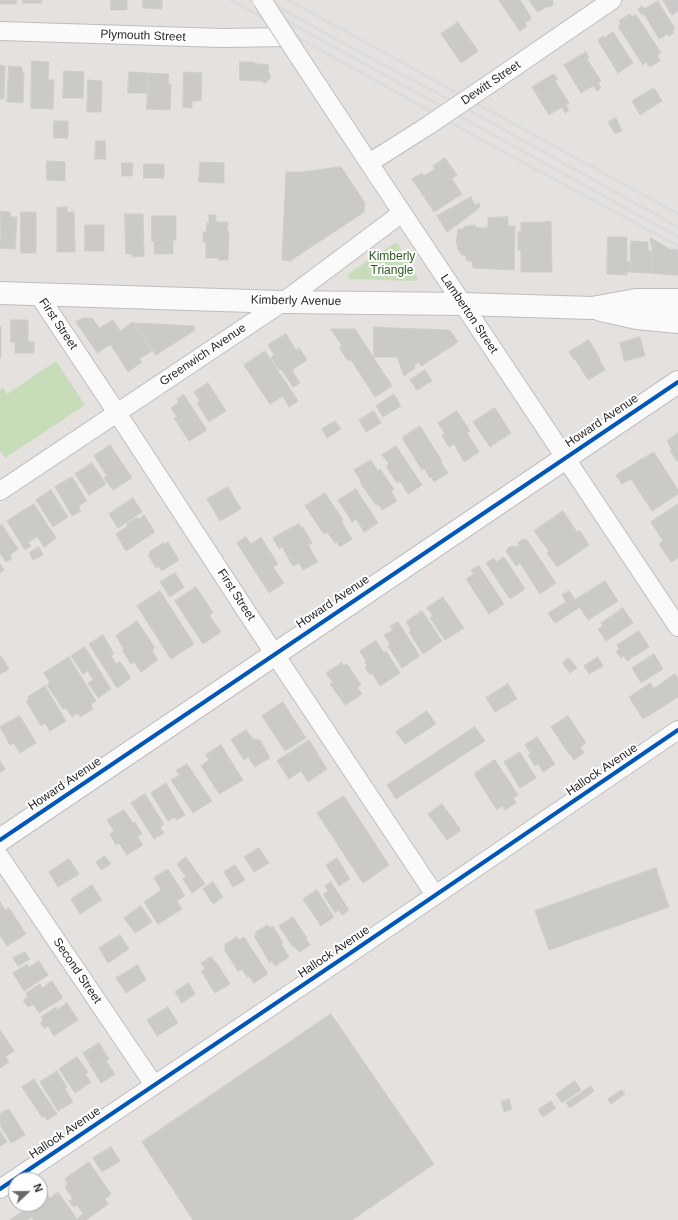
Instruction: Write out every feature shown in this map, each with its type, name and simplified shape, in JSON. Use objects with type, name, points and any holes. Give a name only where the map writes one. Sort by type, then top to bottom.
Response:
[{"type":"main road","name":"Kimberly Avenue","points":[[0,293],[283,302],[463,304],[592,308]]},
{"type":"main road","points":[[592,308],[636,300],[678,300]]},
{"type":"main road","points":[[592,308],[637,318],[678,322]]},
{"type":"main road","name":"Howard Avenue","points":[[0,840],[678,382]]},
{"type":"street","name":"Dewitt Street","points":[[369,164],[426,127],[612,0]]},
{"type":"street","name":"Lamberton Street","points":[[269,3],[278,37],[298,54],[369,164],[678,627]]},
{"type":"street","name":"Plymouth Street","points":[[0,31],[215,38],[278,37]]},
{"type":"street","name":"Greenwich Avenue","points":[[0,491],[283,302],[402,213]]},
{"type":"street","name":"First Street","points":[[38,294],[435,895]]},
{"type":"street","name":"Hallock Avenue","points":[[0,1189],[678,730]]},
{"type":"street","name":"Second Street","points":[[0,857],[154,1085]]},
{"type":"green space","name":"Kimberly Triangle","points":[[395,243],[398,244],[418,279],[415,281],[349,279],[348,274]]},
{"type":"green space","points":[[56,361],[85,405],[5,458],[0,450],[0,390],[3,388],[7,394]]},
{"type":"building","points":[[0,0],[17,0],[16,4],[0,4]]},
{"type":"building","points":[[23,0],[42,0],[42,3],[23,3]]},
{"type":"building","points":[[111,0],[127,0],[127,10],[111,10]]},
{"type":"building","points":[[143,0],[162,0],[162,9],[143,8]]},
{"type":"building","points":[[499,0],[520,0],[531,17],[530,20],[524,22],[527,26],[520,31]]},
{"type":"building","points":[[529,0],[552,0],[553,5],[538,12]]},
{"type":"building","points":[[663,0],[678,0],[678,11],[672,15]]},
{"type":"building","points":[[658,1],[675,29],[672,31],[674,33],[669,36],[668,34],[659,39],[644,14],[642,15],[638,9],[642,6],[644,9]]},
{"type":"building","points":[[630,14],[632,17],[634,15],[637,16],[661,53],[657,55],[660,61],[650,67],[646,62],[643,65],[619,28],[619,25],[621,24],[619,21]]},
{"type":"building","points":[[458,22],[478,51],[461,63],[441,34]]},
{"type":"building","points":[[613,32],[633,63],[618,73],[598,41],[604,36],[605,37]]},
{"type":"building","points":[[586,52],[589,58],[587,59],[601,81],[598,83],[601,88],[597,91],[593,86],[581,93],[564,65]]},
{"type":"building","points":[[32,61],[49,62],[48,80],[54,80],[53,109],[31,108]]},
{"type":"building","points":[[240,62],[253,62],[257,64],[269,65],[268,72],[270,74],[270,79],[265,83],[262,81],[240,80]]},
{"type":"building","points":[[0,65],[5,66],[4,99],[0,99]]},
{"type":"building","points":[[9,66],[22,67],[22,73],[24,73],[23,103],[7,102]]},
{"type":"building","points":[[64,71],[84,72],[83,98],[63,98]]},
{"type":"building","points":[[129,72],[148,73],[148,93],[128,93]]},
{"type":"building","points":[[184,72],[202,73],[201,101],[192,101],[192,108],[183,107]]},
{"type":"building","points":[[148,73],[169,74],[168,84],[171,84],[170,110],[147,109]]},
{"type":"building","points":[[554,74],[558,79],[555,81],[569,103],[566,105],[569,110],[565,113],[562,107],[549,115],[532,87]]},
{"type":"building","points":[[88,80],[102,81],[101,112],[87,112]]},
{"type":"building","points":[[654,88],[662,101],[640,115],[632,101]]},
{"type":"building","points":[[616,118],[622,131],[615,134],[608,122]]},
{"type":"building","points":[[54,121],[68,121],[68,138],[54,138]]},
{"type":"building","points":[[96,141],[105,141],[106,159],[95,159]]},
{"type":"building","points":[[445,158],[457,175],[424,197],[412,179],[422,173],[424,176],[435,169],[433,166]]},
{"type":"building","points":[[47,161],[65,162],[65,181],[47,180]]},
{"type":"building","points":[[200,162],[224,163],[224,183],[199,182]]},
{"type":"building","points":[[122,163],[133,163],[132,176],[122,176]]},
{"type":"building","points":[[144,164],[164,164],[164,178],[144,178]]},
{"type":"building","points":[[341,167],[365,203],[364,212],[290,261],[282,260],[286,172],[302,172]]},
{"type":"building","points":[[452,179],[462,194],[434,212],[424,197]]},
{"type":"building","points":[[471,197],[475,205],[479,203],[480,207],[447,232],[437,216]]},
{"type":"building","points":[[67,207],[67,212],[74,212],[75,252],[57,252],[57,208]]},
{"type":"building","points":[[1,211],[10,212],[10,217],[17,217],[15,249],[0,248]]},
{"type":"building","points":[[21,212],[36,212],[36,253],[21,253]]},
{"type":"building","points":[[125,214],[143,214],[144,256],[132,257],[132,254],[126,254]]},
{"type":"building","points":[[209,215],[216,215],[216,222],[228,222],[228,260],[206,258],[206,242],[203,242],[203,232],[206,232],[207,223],[209,223]]},
{"type":"building","points":[[152,216],[176,216],[176,240],[173,240],[173,254],[154,254],[154,241],[152,241]]},
{"type":"building","points":[[508,217],[508,226],[515,226],[514,270],[473,268],[472,261],[481,262],[482,228],[488,228],[488,218]]},
{"type":"building","points":[[551,222],[552,272],[521,272],[521,250],[518,250],[518,232],[521,232],[521,223]]},
{"type":"building","points":[[85,225],[104,225],[104,251],[85,251]]},
{"type":"building","points":[[475,225],[475,227],[482,228],[481,262],[467,261],[465,255],[462,255],[456,244],[458,229]]},
{"type":"building","points":[[608,237],[627,237],[627,262],[630,262],[630,272],[627,272],[627,275],[607,274]]},
{"type":"building","points":[[651,238],[671,250],[670,275],[651,273]]},
{"type":"building","points":[[631,241],[648,242],[648,251],[651,251],[651,273],[630,272]]},
{"type":"building","points":[[671,250],[678,250],[678,275],[670,275]]},
{"type":"building","points":[[83,318],[92,318],[111,344],[97,353],[76,322]]},
{"type":"building","points":[[11,320],[28,320],[28,342],[34,342],[34,353],[15,353],[15,342],[11,342]]},
{"type":"building","points":[[113,320],[132,348],[118,356],[100,328]]},
{"type":"building","points":[[133,322],[152,351],[139,359],[142,362],[128,372],[118,356],[132,348],[121,331]]},
{"type":"building","points":[[134,323],[194,326],[195,330],[156,355]]},
{"type":"building","points":[[1,327],[1,358],[0,358]]},
{"type":"building","points":[[374,327],[393,328],[392,357],[374,357]]},
{"type":"building","points":[[393,328],[450,330],[458,342],[421,366],[419,362],[414,365],[415,368],[404,376],[397,357],[392,357]]},
{"type":"building","points":[[331,329],[355,329],[392,386],[375,397],[351,360],[348,361],[339,347],[342,346]]},
{"type":"building","points":[[286,334],[296,350],[299,348],[307,360],[292,370],[300,383],[293,387],[281,369],[279,370],[271,358],[274,355],[268,345]]},
{"type":"building","points":[[640,337],[645,356],[624,361],[620,343]]},
{"type":"building","points":[[589,340],[605,370],[588,380],[569,352]]},
{"type":"building","points":[[265,351],[298,401],[289,407],[283,396],[270,404],[244,365]]},
{"type":"building","points":[[425,370],[432,381],[417,390],[410,380]]},
{"type":"building","points":[[208,383],[226,411],[209,422],[197,403],[200,401],[194,392]]},
{"type":"building","points":[[394,394],[401,406],[383,417],[376,406]]},
{"type":"building","points":[[184,395],[207,430],[189,441],[174,418],[177,417],[171,408],[179,402],[177,399]]},
{"type":"building","points":[[495,408],[511,433],[490,447],[473,422]]},
{"type":"building","points":[[374,411],[381,423],[366,432],[359,420]]},
{"type":"building","points":[[457,411],[470,431],[467,433],[479,452],[464,462],[454,444],[449,447],[442,436],[445,434],[438,423]]},
{"type":"building","points":[[335,421],[341,429],[327,438],[322,429]]},
{"type":"building","points":[[420,426],[448,473],[434,482],[424,468],[422,470],[402,438]]},
{"type":"building","points":[[678,433],[677,461],[670,451],[672,450],[667,441]]},
{"type":"building","points":[[110,445],[132,478],[113,490],[104,478],[107,476],[94,456]]},
{"type":"building","points":[[396,446],[422,485],[408,494],[400,481],[397,483],[386,466],[389,464],[382,455]]},
{"type":"building","points":[[654,452],[678,490],[678,494],[652,511],[631,479],[622,484],[616,475]]},
{"type":"building","points":[[371,460],[378,471],[380,469],[394,489],[391,491],[397,501],[382,510],[379,505],[375,504],[360,482],[361,481],[354,470]]},
{"type":"building","points":[[92,463],[106,484],[89,495],[75,474]]},
{"type":"building","points":[[72,477],[87,501],[78,506],[81,511],[72,516],[55,487]]},
{"type":"building","points":[[228,487],[241,509],[220,521],[207,499]]},
{"type":"building","points":[[356,489],[378,523],[364,532],[356,519],[352,522],[338,500]]},
{"type":"building","points":[[51,490],[68,517],[53,527],[36,500]]},
{"type":"building","points":[[325,493],[343,520],[341,521],[352,539],[340,547],[327,532],[324,534],[305,506]]},
{"type":"building","points":[[133,498],[142,512],[118,528],[109,514]]},
{"type":"building","points":[[34,504],[56,538],[44,547],[21,512]]},
{"type":"building","points":[[678,504],[678,558],[671,562],[659,544],[663,541],[651,522]]},
{"type":"building","points":[[563,511],[577,532],[580,531],[589,545],[557,567],[547,553],[549,551],[534,531]]},
{"type":"building","points":[[21,512],[37,537],[28,542],[31,546],[25,550],[7,521]]},
{"type":"building","points":[[144,515],[155,532],[126,551],[116,534],[128,526],[126,524],[138,517],[139,519]]},
{"type":"building","points":[[299,524],[301,528],[303,527],[312,543],[308,545],[318,562],[303,570],[299,563],[293,566],[282,547],[279,549],[273,538]]},
{"type":"building","points":[[2,525],[18,549],[10,555],[12,559],[6,562],[0,553],[0,526]]},
{"type":"building","points":[[246,537],[251,544],[261,537],[278,564],[273,567],[284,583],[269,593],[237,543]]},
{"type":"building","points":[[523,539],[527,540],[556,583],[540,594],[520,563],[516,566],[506,551],[511,546],[517,547],[519,545],[518,543]]},
{"type":"building","points":[[168,542],[179,560],[162,571],[159,566],[156,568],[148,555],[151,553],[149,552],[163,543]]},
{"type":"building","points":[[39,547],[43,555],[33,560],[29,553]]},
{"type":"building","points":[[504,557],[525,589],[510,599],[486,563],[494,558],[496,562]]},
{"type":"building","points":[[0,564],[4,570],[0,573]]},
{"type":"building","points":[[479,566],[504,604],[489,614],[466,579],[474,574],[471,570]]},
{"type":"building","points":[[175,573],[184,587],[170,597],[160,582]]},
{"type":"building","points":[[605,581],[618,601],[588,620],[575,600]]},
{"type":"building","points":[[196,587],[213,613],[209,615],[221,632],[203,644],[175,601]]},
{"type":"building","points":[[160,591],[194,644],[171,659],[137,606]]},
{"type":"building","points":[[569,591],[580,607],[555,623],[548,613],[566,602],[562,595]]},
{"type":"building","points":[[443,597],[464,628],[445,640],[430,618],[433,616],[427,608]]},
{"type":"building","points":[[623,608],[633,623],[606,641],[598,629],[603,626],[601,623]]},
{"type":"building","points":[[422,611],[442,641],[423,654],[409,632],[411,630],[406,622]]},
{"type":"building","points":[[137,621],[155,648],[152,650],[158,660],[141,672],[134,662],[131,664],[122,650],[124,649],[116,636]]},
{"type":"building","points":[[398,622],[420,656],[402,668],[388,646],[390,644],[384,635],[393,630],[390,627]]},
{"type":"building","points":[[639,631],[649,647],[627,661],[624,656],[621,658],[616,651],[619,649],[617,645]]},
{"type":"building","points":[[103,635],[114,654],[111,656],[116,664],[120,662],[131,678],[117,688],[89,644]]},
{"type":"building","points":[[376,641],[384,653],[386,651],[400,673],[380,686],[372,673],[370,675],[365,668],[367,666],[366,661],[360,651]]},
{"type":"building","points":[[85,647],[111,689],[98,698],[88,683],[93,680],[88,671],[83,674],[71,656]]},
{"type":"building","points":[[654,654],[663,669],[641,683],[632,668]]},
{"type":"building","points":[[1,656],[9,669],[0,674],[0,657]]},
{"type":"building","points":[[69,657],[96,701],[91,704],[93,709],[80,717],[77,713],[72,717],[66,708],[63,709],[47,685],[50,683],[44,673]]},
{"type":"building","points":[[598,657],[603,666],[589,674],[584,666]]},
{"type":"building","points":[[569,658],[577,668],[570,673],[563,664],[563,662]]},
{"type":"building","points":[[342,663],[344,666],[347,664],[361,685],[357,687],[362,694],[345,705],[330,684],[333,683],[326,673]]},
{"type":"building","points":[[675,674],[678,678],[678,697],[643,719],[629,697],[650,683],[654,688]]},
{"type":"building","points":[[508,684],[517,699],[495,712],[486,698]]},
{"type":"building","points":[[45,686],[66,721],[50,731],[45,723],[41,726],[26,701],[29,699],[28,697]]},
{"type":"building","points":[[283,702],[306,738],[285,751],[262,716]]},
{"type":"building","points":[[427,711],[436,724],[405,744],[396,732]]},
{"type":"building","points":[[20,716],[36,743],[20,753],[14,743],[10,745],[0,727]]},
{"type":"building","points":[[568,716],[586,743],[580,747],[584,753],[574,760],[551,727]]},
{"type":"building","points":[[475,727],[485,741],[396,799],[387,785]]},
{"type":"building","points":[[246,730],[253,739],[260,740],[270,758],[255,767],[248,757],[244,760],[231,740]]},
{"type":"building","points":[[537,737],[555,764],[543,772],[538,764],[535,766],[528,755],[531,754],[525,745]]},
{"type":"building","points":[[309,740],[327,769],[308,782],[301,771],[289,779],[277,761]]},
{"type":"building","points":[[221,745],[243,780],[219,794],[201,766],[209,760],[206,755]]},
{"type":"building","points":[[520,752],[536,778],[520,788],[504,762]]},
{"type":"building","points":[[495,760],[518,795],[513,798],[516,803],[505,810],[502,806],[497,810],[474,774]]},
{"type":"building","points":[[0,761],[5,769],[0,773]]},
{"type":"building","points":[[187,764],[212,801],[193,813],[171,780],[180,775],[176,771]]},
{"type":"building","points":[[166,783],[185,815],[177,820],[174,817],[168,821],[151,793]]},
{"type":"building","points":[[145,794],[164,824],[160,827],[164,833],[154,839],[131,803]]},
{"type":"building","points":[[344,796],[389,865],[363,883],[317,813]]},
{"type":"building","points":[[442,804],[461,830],[447,840],[428,814]]},
{"type":"building","points":[[124,810],[133,823],[135,822],[142,834],[137,836],[143,845],[127,855],[119,843],[116,845],[110,834],[114,831],[107,820]]},
{"type":"building","points":[[259,848],[269,863],[254,872],[244,857]]},
{"type":"building","points":[[105,856],[111,864],[101,870],[96,862]]},
{"type":"building","points":[[186,857],[205,884],[192,893],[183,879],[186,877],[177,864]]},
{"type":"building","points":[[337,858],[350,879],[339,886],[326,865]]},
{"type":"building","points":[[69,859],[79,874],[58,887],[49,872]]},
{"type":"building","points":[[235,865],[245,880],[233,887],[224,872]]},
{"type":"building","points":[[656,868],[669,907],[549,950],[535,911]]},
{"type":"building","points":[[168,869],[185,896],[177,901],[182,909],[158,924],[144,902],[161,890],[154,878]]},
{"type":"building","points":[[213,882],[223,897],[213,904],[203,889]]},
{"type":"building","points":[[331,882],[349,910],[342,915],[339,910],[335,913],[323,894],[328,891],[325,886]]},
{"type":"building","points":[[92,885],[102,900],[80,914],[71,899]]},
{"type":"building","points":[[317,890],[334,917],[321,926],[303,899]]},
{"type":"building","points":[[0,902],[5,910],[9,908],[26,934],[7,946],[0,935]]},
{"type":"building","points":[[141,906],[152,922],[135,933],[124,918]]},
{"type":"building","points":[[293,917],[310,945],[299,952],[294,946],[293,947],[279,926]]},
{"type":"building","points":[[268,925],[270,928],[273,926],[289,957],[275,966],[272,961],[270,963],[254,936],[257,934],[256,932]]},
{"type":"building","points":[[120,935],[129,949],[108,963],[99,948]]},
{"type":"building","points":[[237,937],[239,940],[244,937],[268,974],[254,983],[249,976],[247,977],[242,969],[238,971],[224,949],[226,948],[224,945]]},
{"type":"building","points":[[25,952],[30,959],[18,966],[13,958]]},
{"type":"building","points":[[211,957],[216,962],[230,984],[215,993],[201,971],[205,969],[201,963]]},
{"type":"building","points":[[39,961],[48,975],[24,991],[13,973],[27,964],[29,967]]},
{"type":"building","points":[[138,965],[146,980],[126,993],[116,978]]},
{"type":"building","points":[[52,981],[63,998],[39,1013],[33,1004],[28,1007],[23,1000],[28,997],[26,993],[40,984],[42,988]]},
{"type":"building","points":[[189,983],[195,994],[182,1003],[175,992]]},
{"type":"building","points":[[67,1003],[78,1020],[54,1036],[48,1026],[44,1028],[40,1023],[43,1021],[41,1017],[56,1007],[57,1010]]},
{"type":"building","points":[[168,1007],[178,1023],[157,1036],[147,1020]]},
{"type":"building","points":[[331,1014],[434,1164],[352,1220],[193,1220],[142,1142]]},
{"type":"building","points":[[0,1030],[14,1051],[5,1057],[9,1062],[0,1068]]},
{"type":"building","points":[[99,1043],[109,1059],[106,1061],[115,1074],[101,1083],[83,1053]]},
{"type":"building","points":[[77,1057],[88,1072],[85,1074],[91,1082],[75,1093],[59,1069]]},
{"type":"building","points":[[57,1071],[67,1087],[65,1089],[73,1102],[58,1111],[40,1082]]},
{"type":"building","points":[[34,1079],[57,1114],[47,1120],[44,1116],[42,1117],[22,1087]]},
{"type":"building","points":[[575,1081],[581,1090],[562,1103],[556,1094]]},
{"type":"building","points":[[591,1086],[594,1091],[570,1108],[566,1103]]},
{"type":"building","points":[[622,1090],[625,1094],[611,1104],[608,1099]]},
{"type":"building","points":[[509,1099],[512,1109],[504,1112],[501,1102]]},
{"type":"building","points":[[551,1101],[556,1108],[543,1117],[538,1110]]},
{"type":"building","points":[[9,1109],[25,1135],[11,1143],[0,1125],[0,1114]]},
{"type":"building","points":[[0,1131],[7,1142],[0,1146]]},
{"type":"building","points":[[111,1147],[120,1161],[102,1172],[93,1158]]},
{"type":"building","points":[[89,1162],[111,1194],[105,1199],[108,1204],[86,1220],[34,1220],[32,1217],[27,1220],[10,1220],[22,1212],[48,1212],[48,1195],[50,1198],[58,1192],[77,1219],[83,1214],[77,1205],[73,1207],[69,1201],[73,1199],[65,1187],[68,1184],[65,1179]]},
{"type":"railway","points":[[231,0],[502,151],[678,246]]},
{"type":"railway","points":[[249,0],[678,237]]},
{"type":"railway","points":[[265,0],[456,103],[678,227]]},
{"type":"railway","points":[[288,0],[678,214]]},
{"type":"cycle path","points":[[0,840],[678,382]]},
{"type":"cycle path","points":[[0,1189],[678,730]]}]
